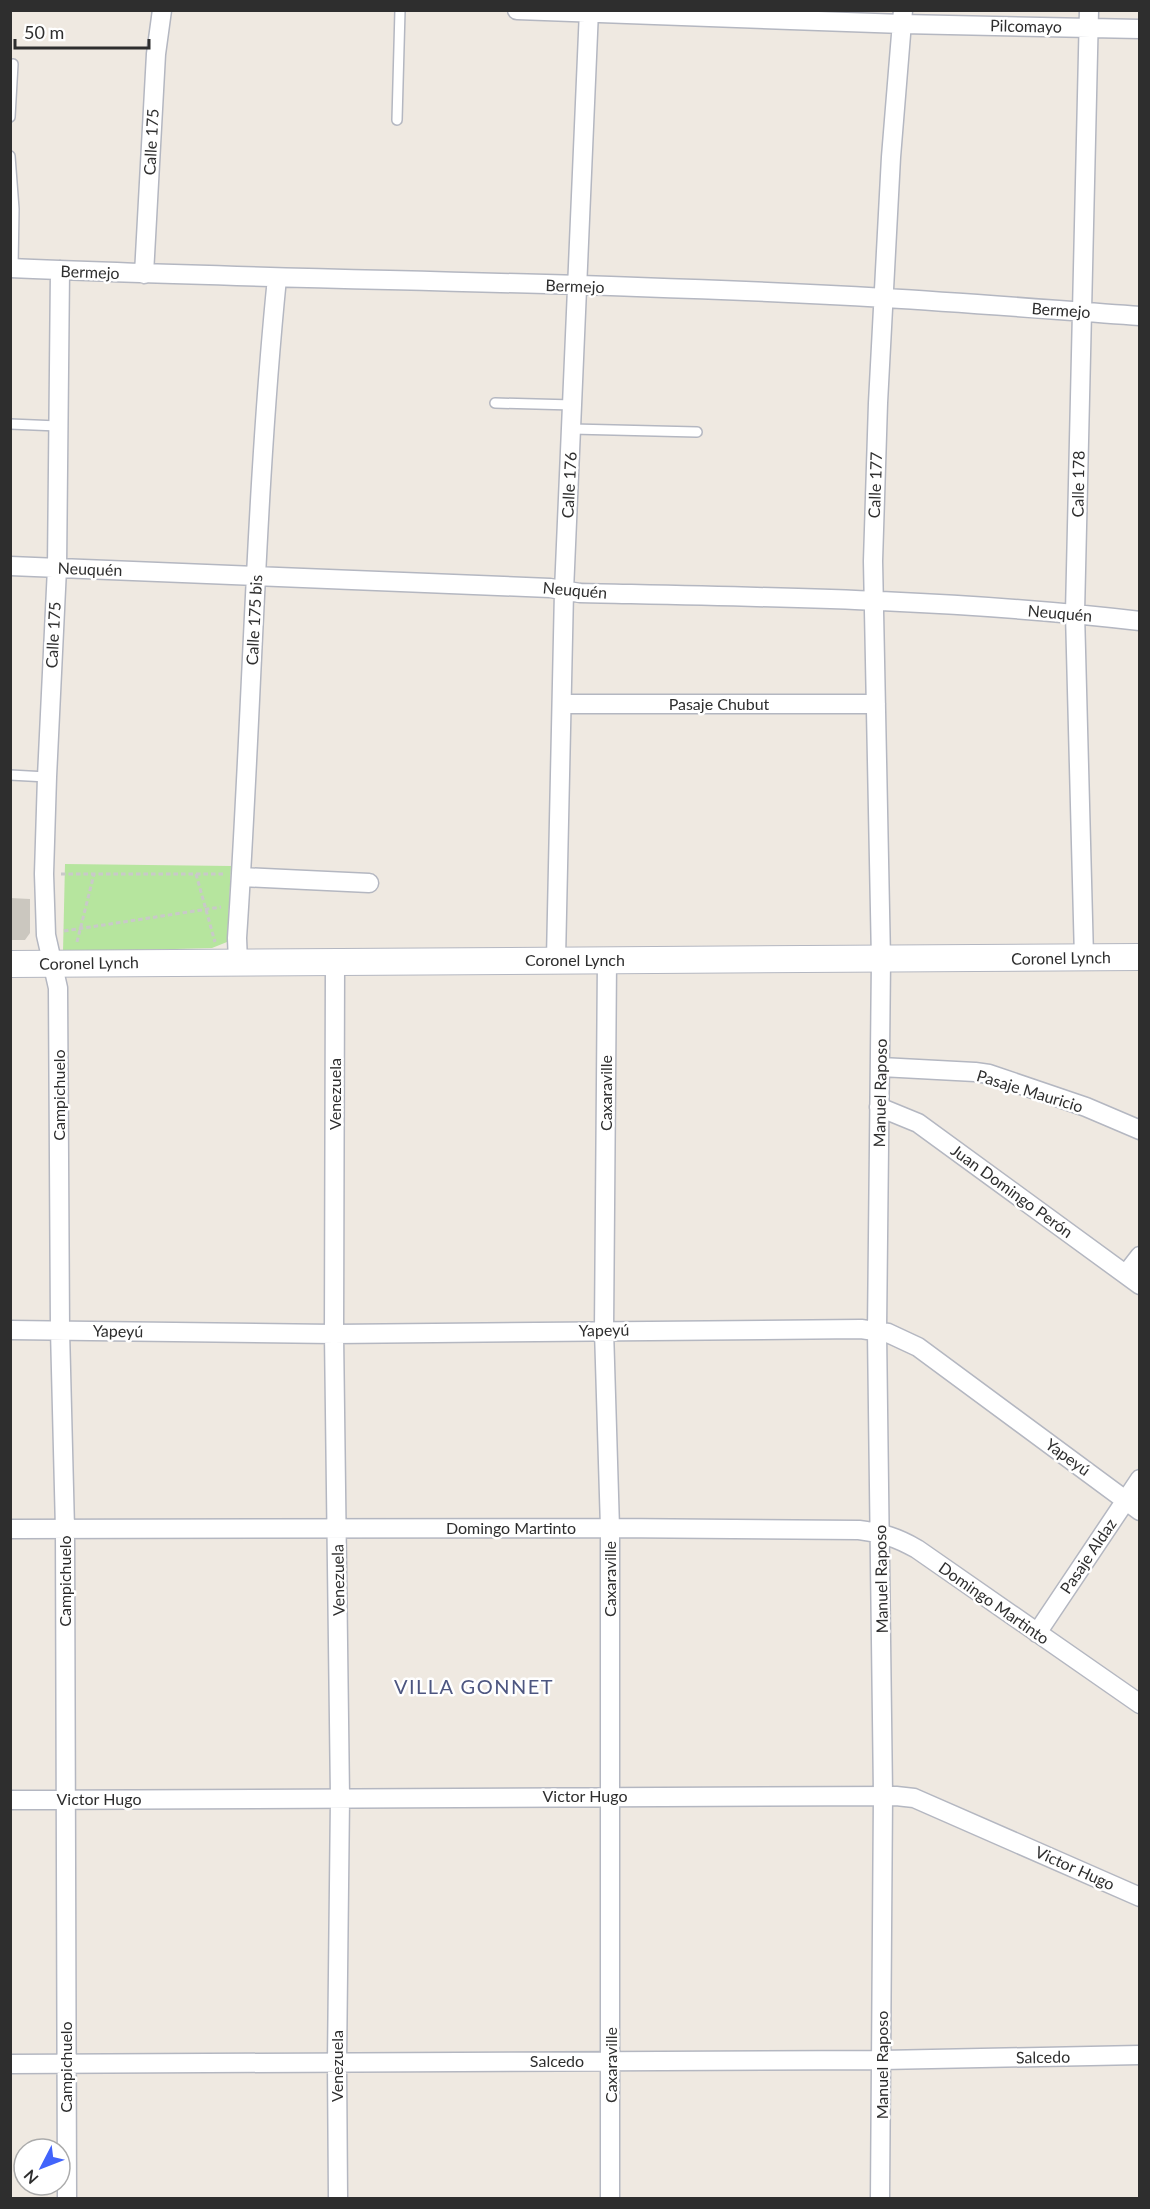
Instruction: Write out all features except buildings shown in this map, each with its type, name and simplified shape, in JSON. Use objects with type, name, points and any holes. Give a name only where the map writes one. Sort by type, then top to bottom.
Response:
[{"type":"main road","name":"Coronel Lynch","points":[[10,963],[49,948],[238,962],[1140,957]]},
{"type":"street","name":"Calle 175","points":[[144,274],[156,54],[162,10]]},
{"type":"street","name":"Pilcomayo","points":[[517,10],[1088,19],[1140,28]]},
{"type":"street","name":"Calle 176","points":[[556,959],[564,591],[589,12]]},
{"type":"street","name":"Calle 177","points":[[881,960],[873,561],[891,157],[903,17]]},
{"type":"street","name":"Calle 178","points":[[1084,958],[1075,613],[1088,19]]},
{"type":"street","name":"Bermejo","points":[[12,268],[144,274],[578,285],[884,298],[1140,316]]},
{"type":"street","name":"Calle 175","points":[[49,948],[44,874],[57,568],[60,270]]},
{"type":"street","name":"Calle 175 bis","points":[[238,962],[236,875],[270,345],[278,278]]},
{"type":"street","name":"Neuquén","points":[[10,567],[550,588],[580,593],[875,600],[1075,613],[1140,621]]},
{"type":"street","name":"Pasaje Chubut","points":[[563,704],[876,704]]},
{"type":"street","points":[[236,875],[369,883]]},
{"type":"street","name":"Campichuelo","points":[[49,948],[58,988],[64,1529],[66,2199]]},
{"type":"street","name":"Caxaraville","points":[[607,960],[604,1330],[610,1528],[610,2199]]},
{"type":"street","name":"Manuel Raposo","points":[[880,2199],[883,1795],[877,1331],[881,960]]},
{"type":"street","name":"Venezuela","points":[[335,962],[334,1334],[340,1798],[338,2199]]},
{"type":"street","name":"Pasaje Mauricio","points":[[881,1067],[990,1074],[1086,1107],[1140,1130]]},
{"type":"street","name":"Juan Domingo Perón","points":[[879,1107],[918,1123],[1133,1279]]},
{"type":"street","points":[[1133,1279],[1140,1256]]},
{"type":"street","name":"Yapeyú","points":[[10,1330],[334,1334],[604,1330],[861,1329],[877,1331],[902,1338],[918,1347],[1132,1505]]},
{"type":"street","name":"Pasaje Aldaz","points":[[1037,1633],[1132,1505],[1140,1479]]},
{"type":"street","name":"Domingo Martinto","points":[[10,1529],[610,1528],[859,1530],[880,1533],[896,1537],[917,1549],[1140,1704]]},
{"type":"street","name":"Victor Hugo","points":[[10,1800],[883,1795],[914,1798],[1140,1897]]},
{"type":"street","name":"Salcedo","points":[[10,2064],[882,2060],[1140,2055]]},
{"type":"lane","points":[[397,120],[400,10]]},
{"type":"lane","points":[[10,117],[13,64]]},
{"type":"lane","points":[[10,156],[14,208],[12,268]]},
{"type":"lane","points":[[495,403],[573,405]]},
{"type":"lane","points":[[10,424],[58,426]]},
{"type":"lane","points":[[572,429],[697,432]]},
{"type":"lane","points":[[10,775],[47,777]]},
{"type":"path","points":[[44,874],[236,875]]},
{"type":"path","points":[[49,948],[81,949],[81,927],[94,874]]},
{"type":"path","points":[[196,874],[215,943],[220,940]]},
{"type":"path","points":[[49,948],[81,927],[229,906]]},
{"type":"green space","points":[[65,864],[231,866],[227,942],[212,948],[63,952]]},
{"type":"district","name":"VILLA GONNET","points":[[474,1687]]}]
